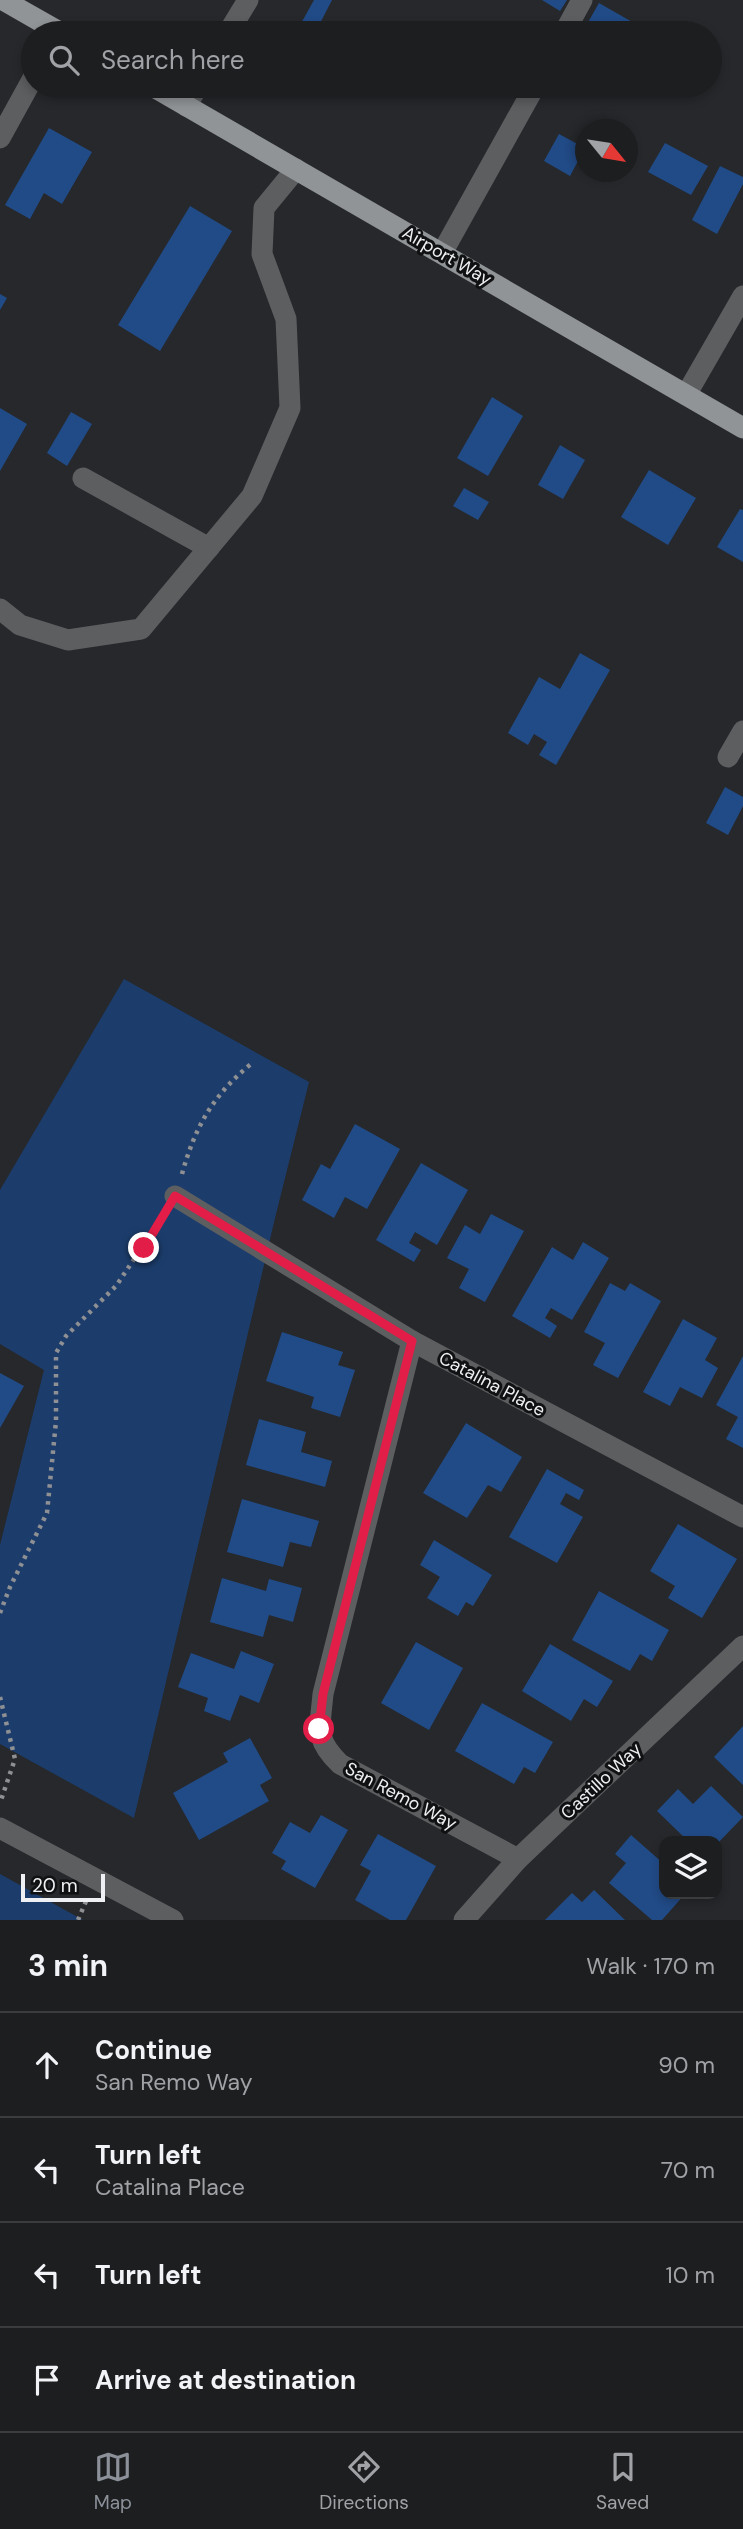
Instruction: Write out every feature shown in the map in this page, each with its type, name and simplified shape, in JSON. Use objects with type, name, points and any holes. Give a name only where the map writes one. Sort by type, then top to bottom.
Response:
[{"type":"main road","points":[[3,0],[39,21]]},
{"type":"main road","name":"Airport Way","points":[[172,98],[743,428]]},
{"type":"street","points":[[235,21],[248,0]]},
{"type":"street","points":[[571,21],[582,0]]},
{"type":"street","points":[[0,138],[6,112],[21,93]]},
{"type":"street","points":[[186,106],[191,98]]},
{"type":"street","points":[[442,253],[528,98]]},
{"type":"street","points":[[0,609],[20,625],[68,640],[141,629],[252,496],[290,408],[286,319],[262,254],[264,208],[296,169]]},
{"type":"street","points":[[686,395],[743,296]]},
{"type":"street","points":[[83,478],[209,548]]},
{"type":"street","points":[[728,757],[743,731]]},
{"type":"street","name":"Catalina Place","points":[[175,1196],[412,1341],[743,1517]]},
{"type":"street","name":"San Remo Way","points":[[412,1341],[323,1694],[319,1729],[325,1749],[340,1764],[518,1860]]},
{"type":"street","name":"Castillo Way","points":[[464,1920],[518,1860],[743,1646]]},
{"type":"street","points":[[0,1828],[173,1920]]},
{"type":"path","points":[[0,1613],[47,1513],[56,1420],[56,1353],[66,1336],[116,1286],[144,1248],[175,1196],[191,1142],[211,1107],[229,1083],[251,1064]]},
{"type":"path","points":[[0,1697],[15,1759],[0,1803]]},
{"type":"shaded area","points":[[124,979],[309,1082],[134,1818],[0,1744],[0,1545],[44,1370],[0,1344],[0,1190]]},
{"type":"shaded area","points":[[0,1874],[83,1920],[0,1920]]},
{"type":"building","points":[[314,0],[332,0],[321,21],[302,21]]},
{"type":"building","points":[[542,0],[567,0],[560,11]]},
{"type":"building","points":[[599,3],[630,21],[589,21]]},
{"type":"building","points":[[49,128],[92,152],[62,204],[44,193],[30,219],[5,205]]},
{"type":"building","points":[[559,134],[575,143],[575,167],[570,176],[544,161]]},
{"type":"building","points":[[665,143],[708,166],[691,195],[648,172]]},
{"type":"building","points":[[720,166],[743,177],[743,184],[717,234],[692,220]]},
{"type":"building","points":[[190,206],[232,231],[160,351],[118,325]]},
{"type":"building","points":[[0,294],[7,298],[0,310]]},
{"type":"building","points":[[492,397],[523,416],[488,476],[457,458]]},
{"type":"building","points":[[0,408],[27,424],[0,471]]},
{"type":"building","points":[[71,412],[92,424],[67,466],[47,453]]},
{"type":"building","points":[[560,445],[585,460],[563,499],[538,485]]},
{"type":"building","points":[[649,470],[696,498],[668,545],[621,517]]},
{"type":"building","points":[[464,488],[489,502],[478,520],[453,506]]},
{"type":"building","points":[[740,509],[743,510],[743,562],[717,547]]},
{"type":"building","points":[[580,653],[610,670],[556,765],[539,755],[547,742],[534,734],[528,745],[508,733],[539,677],[560,689]]},
{"type":"building","points":[[725,787],[743,797],[743,806],[728,835],[706,823]]},
{"type":"building","points":[[355,1124],[400,1149],[367,1209],[345,1197],[334,1218],[302,1200],[321,1164],[330,1169]]},
{"type":"building","points":[[421,1163],[468,1190],[437,1245],[415,1232],[409,1243],[421,1250],[414,1262],[376,1240]]},
{"type":"building","points":[[491,1214],[524,1231],[485,1302],[459,1288],[469,1269],[447,1258],[465,1225],[480,1234]]},
{"type":"building","points":[[583,1242],[609,1258],[572,1320],[551,1308],[545,1318],[557,1326],[550,1338],[512,1316],[552,1247],[573,1260]]},
{"type":"building","points":[[610,1283],[625,1291],[630,1283],[661,1301],[618,1378],[593,1365],[605,1343],[584,1332]]},
{"type":"building","points":[[683,1319],[717,1338],[705,1360],[718,1368],[702,1398],[680,1387],[670,1406],[643,1392]]},
{"type":"building","points":[[282,1332],[343,1352],[338,1365],[355,1370],[340,1417],[311,1408],[314,1397],[266,1381]]},
{"type":"building","points":[[743,1356],[743,1448],[726,1439],[738,1417],[716,1405]]},
{"type":"building","points":[[0,1373],[24,1386],[0,1428]]},
{"type":"building","points":[[259,1419],[306,1432],[301,1452],[332,1461],[325,1487],[246,1465]]},
{"type":"building","points":[[466,1423],[522,1457],[501,1492],[488,1485],[467,1518],[423,1493]]},
{"type":"building","points":[[547,1469],[584,1490],[579,1500],[566,1493],[560,1504],[583,1517],[557,1563],[509,1537]]},
{"type":"building","points":[[242,1499],[319,1521],[311,1547],[290,1542],[283,1567],[227,1552]]},
{"type":"building","points":[[678,1524],[737,1559],[702,1618],[668,1598],[675,1586],[650,1571]]},
{"type":"building","points":[[434,1540],[492,1575],[473,1606],[466,1602],[458,1616],[427,1598],[440,1577],[420,1565]]},
{"type":"building","points":[[222,1578],[266,1591],[269,1579],[302,1588],[293,1622],[269,1615],[263,1637],[210,1622]]},
{"type":"building","points":[[599,1591],[669,1630],[652,1661],[640,1654],[630,1671],[572,1640]]},
{"type":"building","points":[[416,1642],[463,1668],[429,1730],[381,1703]]},
{"type":"building","points":[[550,1644],[613,1681],[597,1707],[584,1699],[571,1721],[522,1691]]},
{"type":"building","points":[[241,1651],[274,1664],[259,1703],[240,1695],[230,1721],[204,1711],[208,1698],[178,1687],[191,1653],[234,1669]]},
{"type":"building","points":[[482,1703],[553,1742],[535,1773],[524,1767],[514,1784],[455,1751]]},
{"type":"building","points":[[743,1726],[743,1785],[714,1757]]},
{"type":"building","points":[[250,1738],[272,1778],[260,1785],[269,1801],[199,1840],[173,1793],[228,1762],[223,1753]]},
{"type":"building","points":[[711,1786],[743,1817],[722,1839],[722,1836],[683,1836],[657,1811],[678,1789],[693,1804]]},
{"type":"building","points":[[321,1815],[348,1830],[315,1888],[281,1869],[286,1861],[272,1853],[290,1822],[310,1833]]},
{"type":"building","points":[[378,1834],[436,1866],[406,1920],[390,1920],[355,1900],[371,1871],[360,1865]]},
{"type":"building","points":[[631,1835],[659,1860],[659,1899],[681,1899],[662,1920],[652,1920],[609,1883],[626,1863],[615,1854]]},
{"type":"building","points":[[594,1890],[625,1920],[545,1920],[572,1893],[582,1902]]},
{"type":"route","points":[[144,1248],[175,1196],[412,1341],[323,1694],[319,1729]]}]
